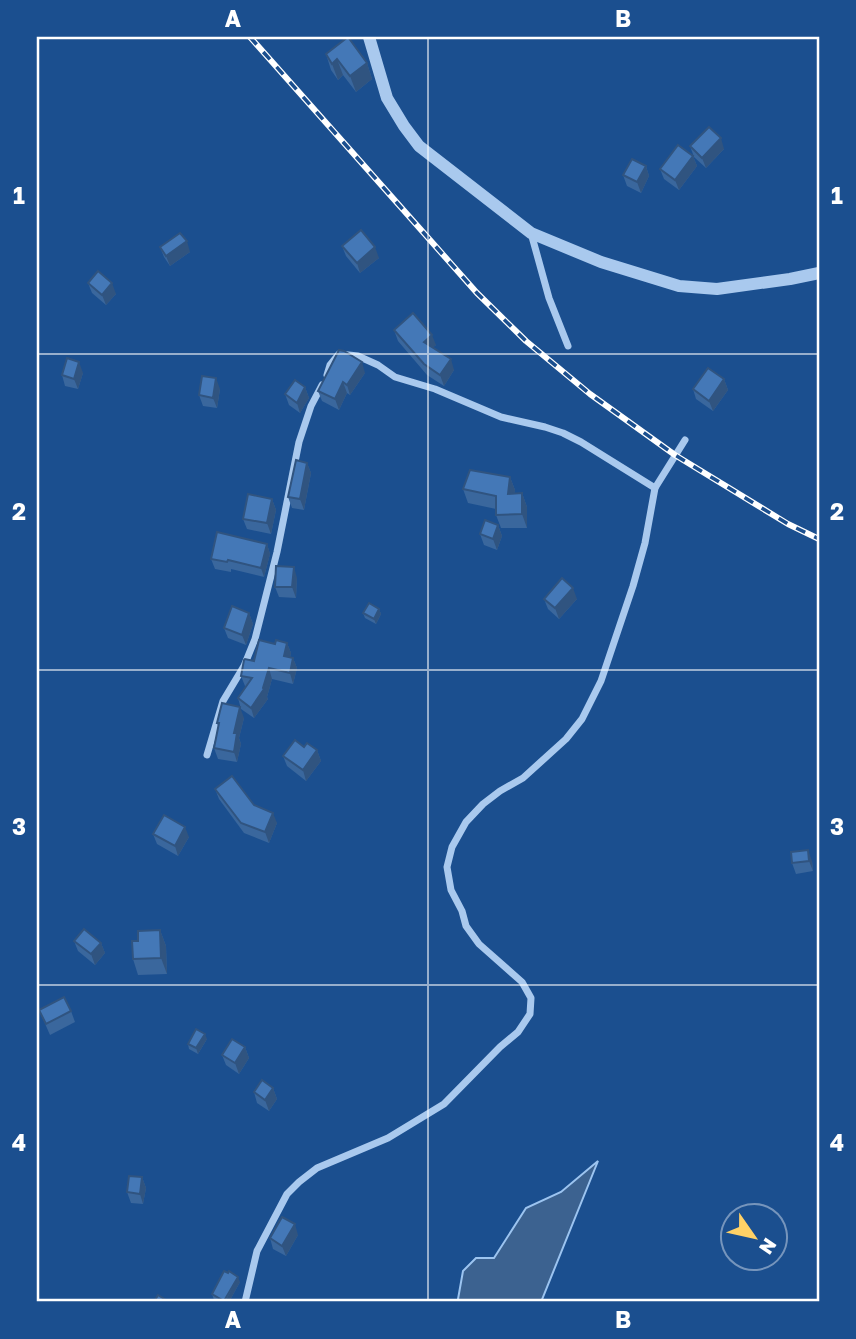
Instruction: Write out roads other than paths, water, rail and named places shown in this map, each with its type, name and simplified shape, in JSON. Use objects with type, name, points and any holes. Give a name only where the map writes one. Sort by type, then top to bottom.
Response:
[{"type":"street","points":[[369,37],[387,98],[419,146],[531,233],[601,262],[679,286],[717,289],[819,273]]},
{"type":"street","points":[[531,233],[549,298],[568,346]]},
{"type":"street","points":[[207,755],[223,701],[244,667],[255,639],[277,552],[299,442],[311,406],[326,379],[330,365],[339,354],[358,356],[395,377],[435,388],[500,416],[563,433],[655,488]]},
{"type":"street","points":[[245,1302],[257,1251],[287,1194],[317,1168],[388,1138],[444,1104],[518,1032],[530,1014],[531,998],[522,982],[479,944],[466,926],[451,890],[447,867],[452,847],[466,822],[483,804],[499,791],[523,778],[566,739],[582,719],[601,681],[633,586],[645,543],[655,488],[685,440]]},
{"type":"water","points":[[598,1161],[541,1302],[462,1302],[458,1299],[463,1271],[476,1258],[494,1258],[526,1208],[561,1192]]},
{"type":"railway","points":[[250,37],[477,293],[526,341],[590,394],[675,455],[788,524],[819,539]]}]
